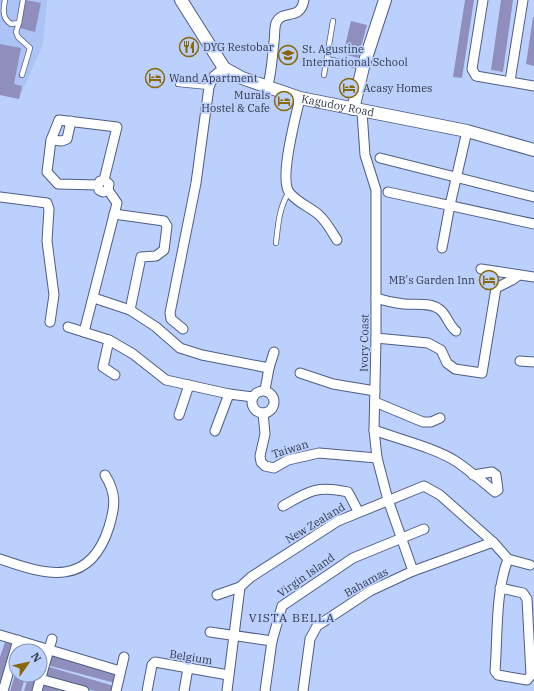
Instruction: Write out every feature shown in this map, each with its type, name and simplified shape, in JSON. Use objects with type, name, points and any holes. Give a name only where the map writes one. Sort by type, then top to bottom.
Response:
[{"type":"street","name":"Kagudoy Road","points":[[182,0],[224,68],[242,78],[267,88],[300,98],[467,131],[534,148]]},
{"type":"street","points":[[267,88],[270,77],[276,24],[283,16],[298,13],[303,8],[304,0]]},
{"type":"street","points":[[358,110],[363,67],[385,0]]},
{"type":"street","points":[[483,0],[472,69],[476,76],[534,86]]},
{"type":"street","points":[[510,82],[523,0]]},
{"type":"street","points":[[183,329],[171,319],[170,313],[196,184],[209,87],[214,76],[224,68]]},
{"type":"street","points":[[300,98],[290,141],[285,178],[289,192],[318,214],[337,240]]},
{"type":"street","name":"Ivory Coast","points":[[358,110],[365,155],[376,190],[376,338],[374,430],[377,458],[388,500],[413,571]]},
{"type":"street","points":[[84,332],[117,204],[108,190],[109,184],[58,184],[46,172],[51,140],[59,120],[116,127],[101,183]]},
{"type":"street","points":[[51,140],[62,141],[67,139],[71,121]]},
{"type":"street","points":[[442,248],[467,131]]},
{"type":"street","points":[[380,158],[534,198]]},
{"type":"street","points":[[388,192],[534,224]]},
{"type":"street","points":[[0,197],[47,203],[49,209],[48,241],[54,295],[50,322]]},
{"type":"street","points":[[114,214],[164,221],[167,226],[164,250],[156,256],[141,257],[130,310]]},
{"type":"street","points":[[481,269],[534,277]]},
{"type":"street","points":[[376,338],[428,343],[441,350],[447,363],[455,370],[482,373],[496,288],[499,285],[506,284],[519,275]]},
{"type":"street","points":[[94,298],[130,310],[156,327],[180,348],[202,355],[269,368]]},
{"type":"street","points":[[376,298],[404,304],[431,305],[439,308],[446,317],[450,326],[456,331]]},
{"type":"street","points":[[68,327],[109,340],[133,354],[166,380],[229,394],[253,397]]},
{"type":"street","points":[[109,340],[103,367],[116,375]]},
{"type":"street","points":[[265,390],[274,352]]},
{"type":"street","points":[[520,361],[534,362]]},
{"type":"street","points":[[300,373],[333,384],[375,391]]},
{"type":"street","points":[[179,415],[189,385]]},
{"type":"street","points":[[265,390],[272,394],[274,401],[270,411],[263,413],[254,408],[253,397],[258,392],[265,390]]},
{"type":"street","points":[[215,431],[229,394]]},
{"type":"street","points":[[375,402],[423,422],[431,422],[440,418]]},
{"type":"street","name":"Taiwan","points":[[263,413],[265,434],[260,456],[261,462],[265,466],[274,468],[288,460],[319,453],[377,458]]},
{"type":"street","points":[[374,430],[441,454],[456,462],[473,475]]},
{"type":"street","points":[[0,559],[49,573],[81,567],[96,556],[102,546],[115,506],[112,489],[105,475]]},
{"type":"street","name":"New Zealand","points":[[240,587],[251,577],[338,521],[424,486],[431,489],[493,542]]},
{"type":"street","points":[[283,506],[310,490],[330,488],[348,492],[358,512]]},
{"type":"street","name":"Virgin Island","points":[[265,691],[272,641],[279,610],[285,603],[353,558],[424,529]]},
{"type":"street","points":[[493,542],[508,559],[530,565]]},
{"type":"street","name":"Bahamas","points":[[303,691],[310,639],[316,626],[370,591],[413,571],[493,542]]},
{"type":"street","points":[[500,588],[523,593],[527,599],[531,675],[527,680],[498,675],[495,671],[500,588],[503,572],[508,559]]},
{"type":"street","points":[[217,595],[240,587],[235,637],[228,675],[227,691]]},
{"type":"street","points":[[210,632],[235,637],[272,641]]},
{"type":"street","points":[[0,635],[28,643]]},
{"type":"street","points":[[52,639],[48,649],[120,671]]},
{"type":"street","points":[[3,691],[18,640]]},
{"type":"street","points":[[116,691],[124,657]]},
{"type":"street","name":"Belgium","points":[[147,691],[152,665],[155,662],[228,675]]},
{"type":"street","points":[[184,691],[188,668]]},
{"type":"street","points":[[48,681],[84,691]]},
{"type":"lane","points":[[5,0],[4,15],[6,20],[11,24],[19,22]]},
{"type":"lane","points":[[22,75],[30,48],[26,42],[18,37],[16,32],[23,0]]},
{"type":"lane","points":[[324,75],[328,59],[333,21]]},
{"type":"lane","points":[[328,59],[363,67]]},
{"type":"lane","points":[[178,84],[209,87]]},
{"type":"lane","points":[[276,243],[279,218],[285,198],[289,192]]},
{"type":"shaded area","points":[[0,0],[47,0],[43,44],[19,99],[0,95]]},
{"type":"building","points":[[26,0],[41,3],[35,32],[20,28]]},
{"type":"building","points":[[465,0],[474,0],[462,78],[453,77]]},
{"type":"building","points":[[501,0],[513,0],[503,72],[491,70]]},
{"type":"building","points":[[534,17],[534,66],[526,64]]},
{"type":"building","points":[[351,21],[367,25],[358,58],[343,54]]},
{"type":"building","points":[[0,44],[21,48],[14,84],[22,86],[19,99],[0,95]]},
{"type":"building","points":[[5,642],[8,643],[8,666],[0,690],[0,657]]},
{"type":"building","points":[[49,654],[117,673],[115,683],[48,665]]},
{"type":"building","points":[[48,667],[114,686],[113,691],[95,691],[48,678]]},
{"type":"building","points":[[12,683],[24,683],[21,691],[10,691]]},
{"type":"building","points":[[26,683],[36,683],[34,691],[24,691]]},
{"type":"building","points":[[43,683],[71,691],[41,691]]},
{"type":"place","name":"DYG Restobar","points":[[189,47]]},
{"type":"place","name":"St. Agustine International School","points":[[288,55]]},
{"type":"place","name":"Wand Apartment","points":[[155,78]]},
{"type":"place","name":"Acasy Homes","points":[[349,88]]},
{"type":"place","name":"Murals Hostel & Cafe","points":[[284,101]]},
{"type":"place","name":"MB's Garden Inn","points":[[489,280]]},
{"type":"district","name":"VISTA BELLA","points":[[292,618]]}]
